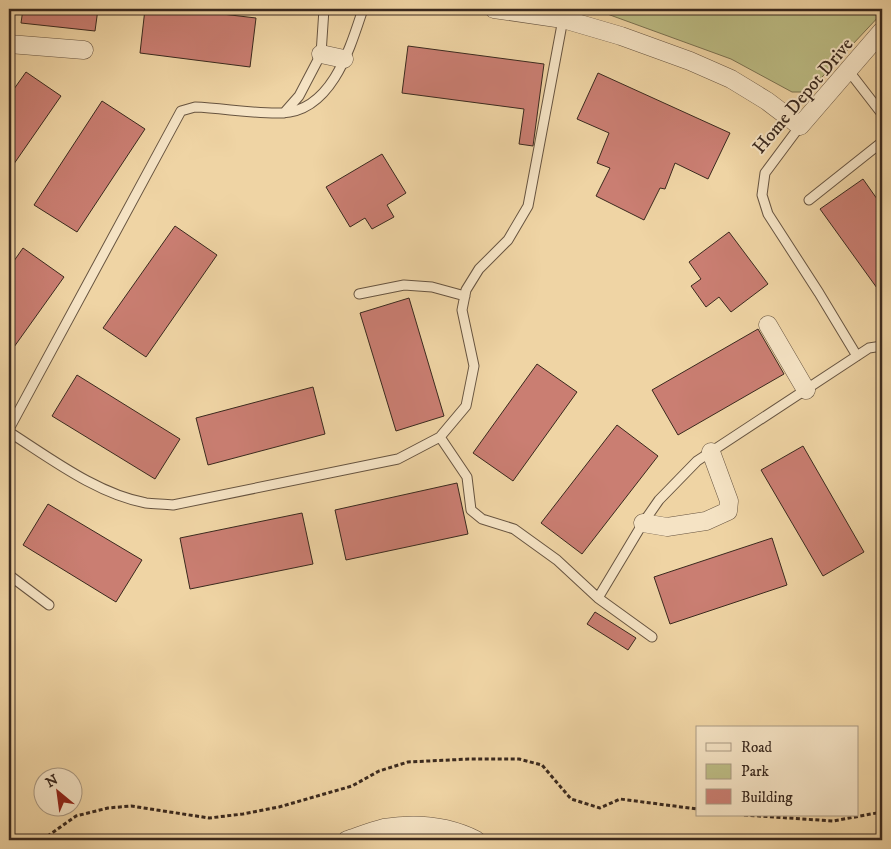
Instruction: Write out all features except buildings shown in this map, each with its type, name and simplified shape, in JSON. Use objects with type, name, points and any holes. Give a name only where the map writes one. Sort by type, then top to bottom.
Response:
[{"type":"street","points":[[494,9],[563,19],[630,39],[690,61],[731,79],[767,101],[800,126]]},
{"type":"street","name":"Home Depot Drive","points":[[800,126],[882,31]]},
{"type":"street","points":[[9,44],[84,50]]},
{"type":"street","points":[[321,54],[344,59]]},
{"type":"street","points":[[768,325],[806,390]]},
{"type":"street","points":[[643,523],[667,527],[706,521],[728,511],[729,501],[711,452]]},
{"type":"street","points":[[347,840],[384,828],[416,826],[442,828],[476,840]]},
{"type":"lane","points":[[284,113],[299,96],[321,54],[324,9]]},
{"type":"lane","points":[[363,9],[344,59],[327,90],[303,109],[284,113],[194,107],[181,111],[9,430],[77,475],[114,493],[145,503],[172,505],[398,459],[440,438],[466,406],[474,366],[462,310],[466,290],[480,269],[508,240],[528,206],[563,19]]},
{"type":"lane","points":[[848,70],[882,114]]},
{"type":"lane","name":"Home Depot Drive","points":[[800,126],[765,173],[762,194],[768,214],[857,356]]},
{"type":"lane","points":[[809,200],[882,142]]},
{"type":"lane","points":[[359,294],[404,285],[432,288],[465,296]]},
{"type":"lane","points":[[598,598],[659,500],[697,461],[869,348],[882,346]]},
{"type":"lane","points":[[440,438],[467,477],[471,510],[482,519],[514,530],[557,560],[598,598],[652,637]]},
{"type":"lane","points":[[9,576],[49,605]]},
{"type":"path","points":[[42,840],[76,816],[108,808],[132,806],[209,818],[243,814],[280,807],[352,786],[379,771],[408,762],[469,759],[519,759],[542,765],[571,800],[600,808],[620,799],[696,809]]},
{"type":"path","points":[[759,816],[833,821],[882,812]]},
{"type":"green space","points":[[588,9],[882,9],[882,13],[808,92],[792,92],[731,59],[599,11]]}]
